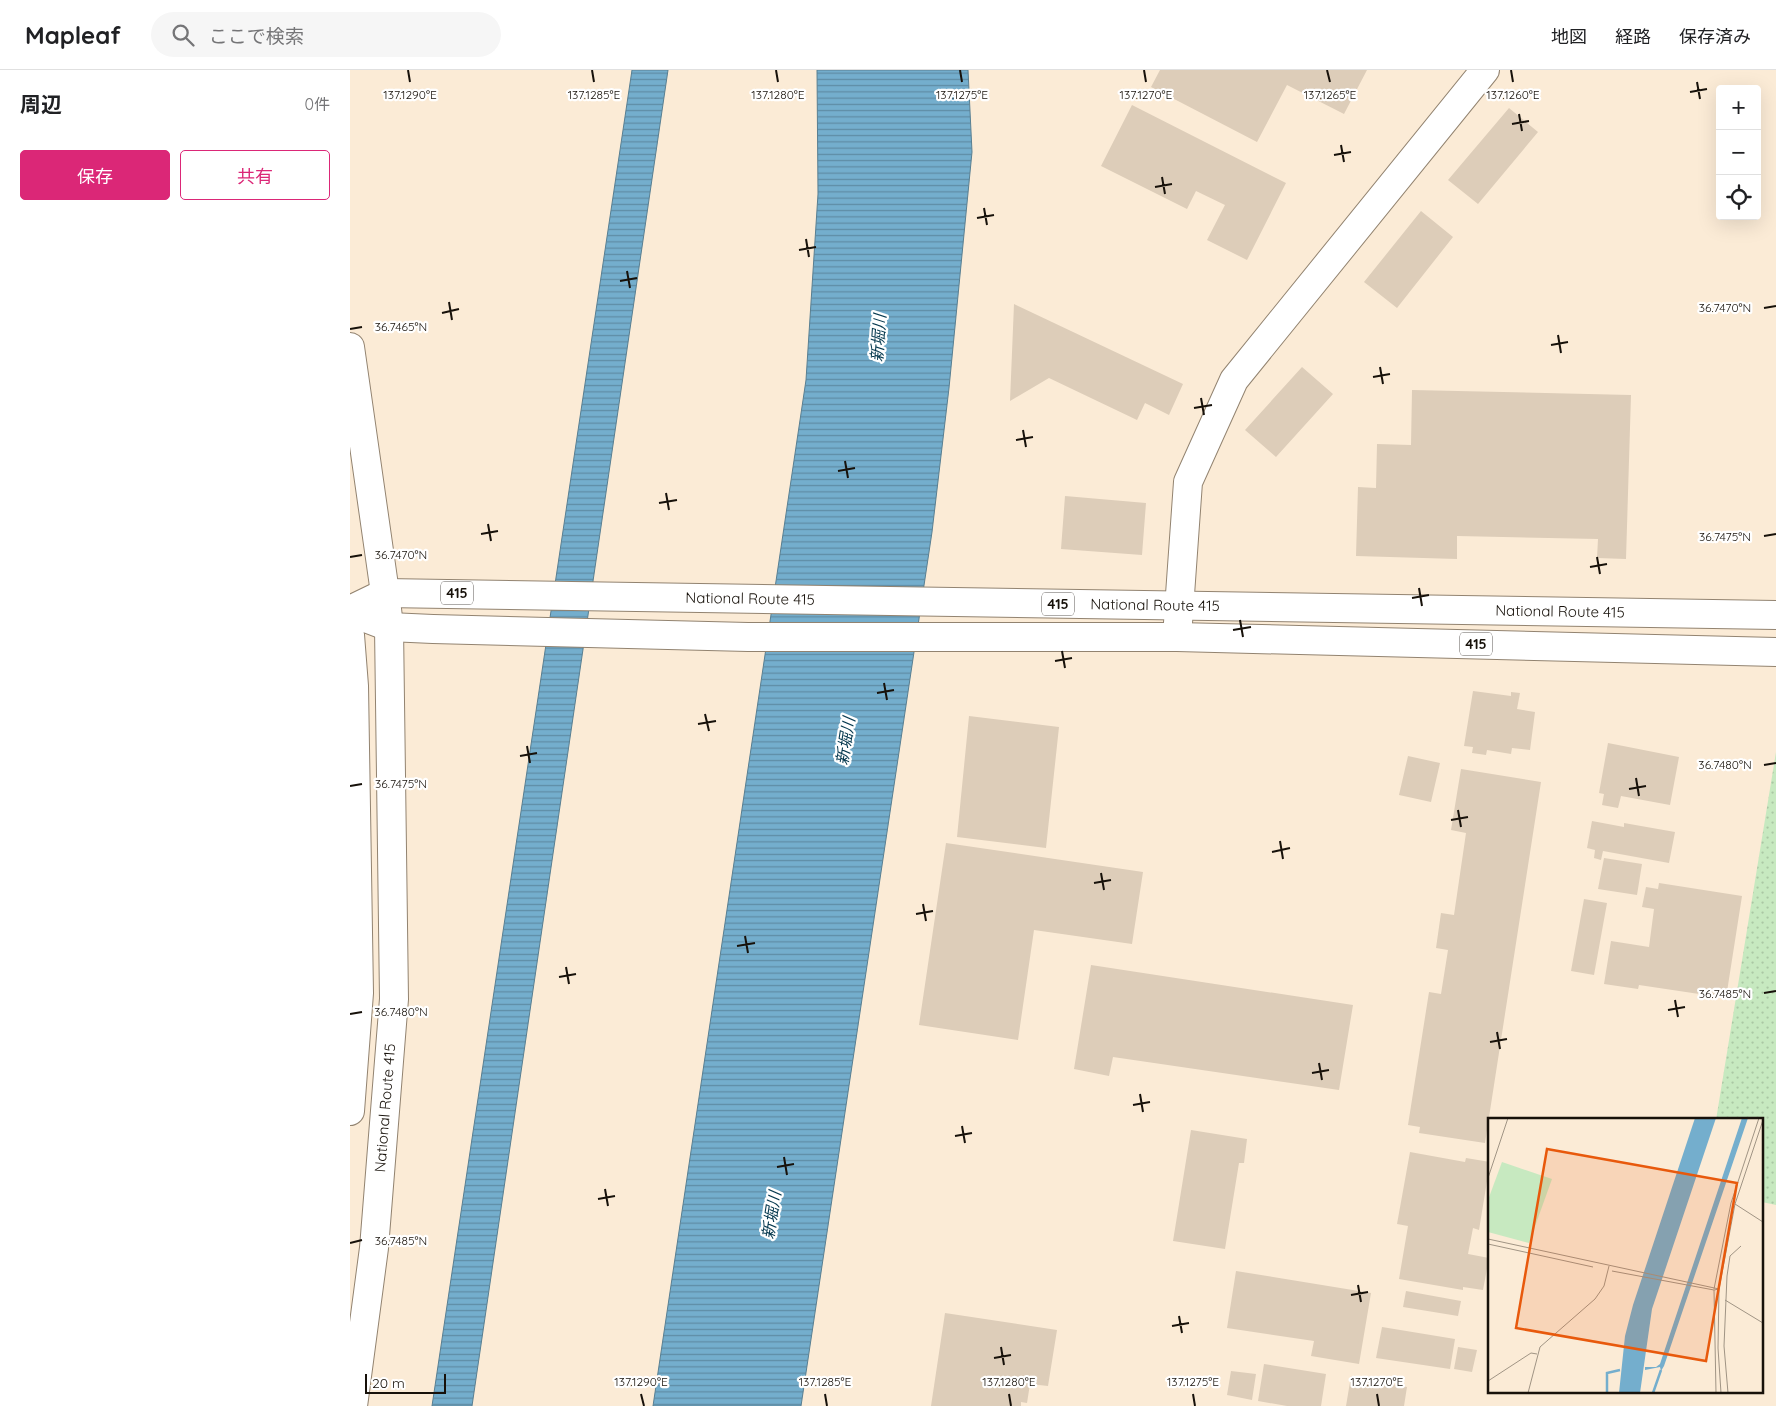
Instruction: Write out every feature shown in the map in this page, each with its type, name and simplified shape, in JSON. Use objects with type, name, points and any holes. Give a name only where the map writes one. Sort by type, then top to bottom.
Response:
[{"type":"main road","points":[[1177,637],[1188,482],[1234,380],[1485,70]]},
{"type":"main road","points":[[350,347],[385,593]]},
{"type":"main road","name":"National Route 415","points":[[353,1406],[374,1248],[394,999],[389,627],[385,593]]},
{"type":"main road","name":"National Route 415","points":[[350,611],[385,593],[1776,615]]},
{"type":"main road","name":"National Route 415","points":[[350,611],[389,627],[748,637],[1177,637],[1776,652]]},
{"type":"main road","points":[[350,635],[354,686],[359,993],[350,1111]]},
{"type":"green space","points":[[1776,752],[1776,1205],[1764,1202],[1764,1118],[1716,1118]]},
{"type":"water","points":[[632,70],[668,70],[472,1406],[432,1406]]},
{"type":"water","name":"新堀川","points":[[817,70],[968,70],[972,152],[949,388],[932,532],[801,1406],[653,1406],[806,380],[818,194]]},
{"type":"building","points":[[1160,70],[1367,70],[1344,114],[1287,85],[1257,142],[1151,87]]},
{"type":"building","points":[[1132,105],[1286,183],[1247,260],[1207,240],[1225,205],[1196,191],[1187,209],[1101,166]]},
{"type":"building","points":[[1509,108],[1538,132],[1478,204],[1448,180]]},
{"type":"building","points":[[1421,211],[1453,237],[1397,308],[1364,282]]},
{"type":"building","points":[[1014,304],[1183,384],[1169,415],[1145,403],[1137,420],[1049,378],[1010,401]]},
{"type":"building","points":[[1302,367],[1333,394],[1276,457],[1245,430]]},
{"type":"building","points":[[1412,390],[1631,395],[1626,559],[1597,558],[1598,539],[1457,536],[1457,559],[1356,556],[1358,487],[1376,488],[1377,444],[1411,445]]},
{"type":"building","points":[[1065,496],[1146,503],[1142,555],[1061,549]]},
{"type":"building","points":[[1473,691],[1511,696],[1511,692],[1520,693],[1517,709],[1535,712],[1530,750],[1512,748],[1511,754],[1487,750],[1486,755],[1472,753],[1473,747],[1464,746]]},
{"type":"building","points":[[969,716],[1059,727],[1046,848],[957,837]]},
{"type":"building","points":[[1608,743],[1679,757],[1670,805],[1621,796],[1618,808],[1602,805],[1604,794],[1599,793]]},
{"type":"building","points":[[1408,756],[1440,763],[1431,802],[1399,795]]},
{"type":"building","points":[[1461,769],[1541,782],[1485,1143],[1419,1133],[1420,1127],[1408,1125],[1429,992],[1441,994],[1448,950],[1436,948],[1441,913],[1454,915],[1466,833],[1451,830]]},
{"type":"building","points":[[1592,821],[1624,827],[1624,823],[1675,832],[1669,863],[1603,851],[1601,860],[1594,858],[1595,850],[1587,848]]},
{"type":"building","points":[[946,843],[1143,872],[1132,944],[1034,930],[1018,1040],[919,1025]]},
{"type":"building","points":[[1604,858],[1642,864],[1637,895],[1598,889]]},
{"type":"building","points":[[1659,883],[1742,896],[1726,998],[1639,985],[1638,989],[1604,984],[1611,941],[1649,947],[1654,909],[1642,907],[1646,887],[1658,889]]},
{"type":"building","points":[[1584,899],[1607,903],[1594,975],[1571,971]]},
{"type":"building","points":[[1091,965],[1353,1005],[1339,1090],[1113,1057],[1109,1076],[1074,1069]]},
{"type":"building","points":[[1191,1130],[1247,1139],[1244,1163],[1239,1163],[1225,1249],[1173,1241]]},
{"type":"building","points":[[1410,1152],[1465,1162],[1466,1158],[1488,1162],[1488,1175],[1479,1230],[1473,1228],[1468,1254],[1488,1258],[1483,1290],[1463,1287],[1463,1290],[1399,1279],[1408,1226],[1397,1224]]},
{"type":"building","points":[[1236,1271],[1371,1293],[1359,1364],[1311,1356],[1314,1341],[1227,1328]]},
{"type":"building","points":[[1406,1291],[1461,1301],[1458,1316],[1403,1307]]},
{"type":"building","points":[[945,1313],[1057,1330],[1048,1386],[1030,1384],[1027,1403],[1021,1402],[1021,1406],[931,1406]]},
{"type":"building","points":[[1382,1327],[1455,1339],[1450,1369],[1376,1358]]},
{"type":"building","points":[[1458,1347],[1477,1350],[1472,1372],[1454,1369]]},
{"type":"building","points":[[1264,1364],[1326,1374],[1321,1406],[1287,1406],[1258,1401]]},
{"type":"building","points":[[1231,1371],[1256,1374],[1252,1400],[1227,1395]]},
{"type":"building","points":[[1351,1376],[1407,1387],[1404,1406],[1346,1406]]}]
